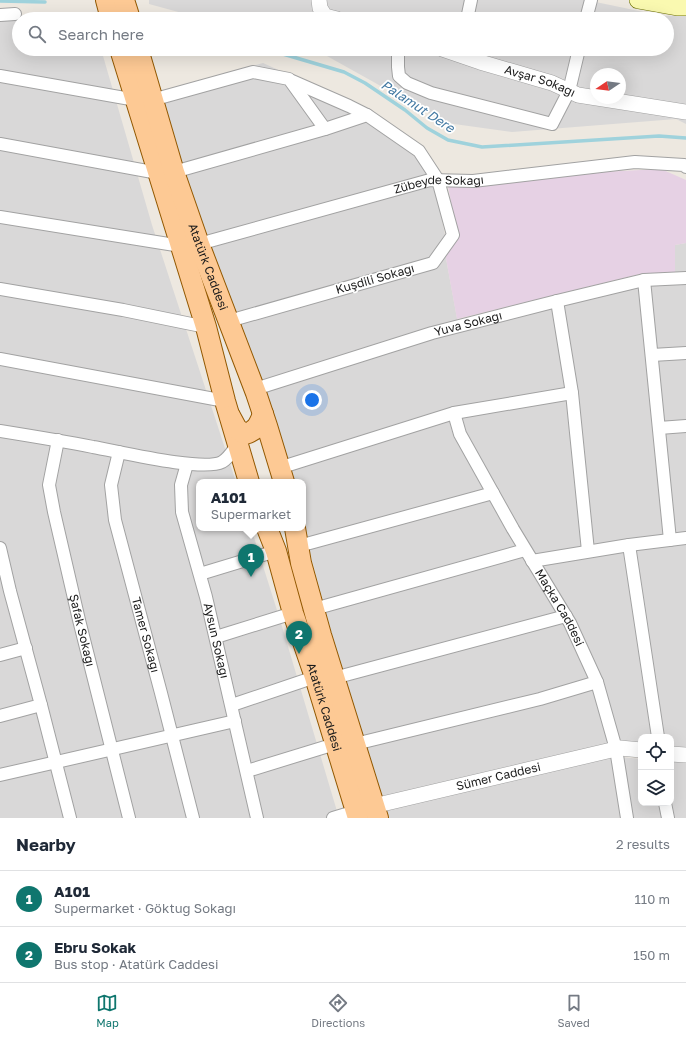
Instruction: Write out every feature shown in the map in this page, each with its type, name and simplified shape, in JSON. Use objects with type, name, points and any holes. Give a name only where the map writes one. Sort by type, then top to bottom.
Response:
[{"type":"main road","points":[[106,0],[124,9]]},
{"type":"main road","points":[[638,0],[677,7],[686,7]]},
{"type":"main road","name":"Atatürk Caddesi","points":[[123,56],[144,100],[190,245],[206,327],[227,409],[248,479]]},
{"type":"main road","name":"Atatürk Caddesi","points":[[139,56],[144,100]]},
{"type":"main road","name":"Atatürk Caddesi","points":[[190,245],[229,321],[263,414],[277,478]]},
{"type":"main road","points":[[227,409],[237,429],[245,434],[253,432],[258,427],[263,414]]},
{"type":"main road","name":"Atatürk Caddesi","points":[[268,531],[276,551],[293,613],[325,677],[355,744],[366,813]]},
{"type":"main road","name":"Atatürk Caddesi","points":[[297,537],[301,563],[314,609],[335,744],[366,813]]},
{"type":"street","points":[[319,0],[320,8],[322,12]]},
{"type":"street","points":[[468,12],[471,0]]},
{"type":"street","points":[[588,12],[591,0]]},
{"type":"street","points":[[0,15],[12,14]]},
{"type":"street","points":[[398,56],[400,76],[407,82],[431,93],[552,124],[569,91],[577,56]]},
{"type":"street","name":"Avşar Sokağı","points":[[471,56],[552,83],[578,95],[686,112]]},
{"type":"street","points":[[0,76],[144,100],[253,72],[289,79],[367,115],[419,151],[438,180]]},
{"type":"street","points":[[289,79],[325,129]]},
{"type":"street","points":[[0,144],[166,173],[325,129],[367,115]]},
{"type":"street","name":"Zübeyde Sokağı","points":[[190,245],[430,180],[473,181],[635,162],[686,166]]},
{"type":"street","name":"Kuşdili Sokağı","points":[[229,321],[433,263],[453,235],[438,180]]},
{"type":"street","points":[[0,217],[190,245]]},
{"type":"street","name":"Yuva Sokağı","points":[[254,389],[432,333],[644,280],[686,278]]},
{"type":"street","points":[[644,280],[670,540]]},
{"type":"street","points":[[0,288],[123,310],[206,327]]},
{"type":"street","points":[[557,301],[572,393],[588,551]]},
{"type":"street","points":[[652,354],[686,353]]},
{"type":"street","points":[[0,359],[227,409]]},
{"type":"street","points":[[277,478],[454,413],[572,393]]},
{"type":"street","name":"Maçka Caddesi","points":[[454,413],[460,434],[525,550],[566,616],[597,682],[616,750],[627,818]]},
{"type":"street","points":[[659,428],[686,426]]},
{"type":"street","points":[[0,431],[58,440],[138,456],[187,464],[204,465],[222,462],[231,454],[238,444]]},
{"type":"street","name":"Şafak Sokağı","points":[[58,440],[49,485],[54,512],[79,620],[113,749],[129,818]]},
{"type":"street","name":"Tamer Sokağı","points":[[119,452],[111,485],[115,520],[193,818]]},
{"type":"street","name":"Aysun Sokağı","points":[[187,464],[181,486],[182,512],[216,637],[257,818]]},
{"type":"street","points":[[297,537],[493,493]]},
{"type":"street","points":[[532,561],[588,551],[686,538]]},
{"type":"street","points":[[629,545],[658,734]]},
{"type":"street","points":[[0,548],[5,592],[26,648],[70,818]]},
{"type":"street","points":[[314,609],[525,550]]},
{"type":"street","points":[[200,574],[276,551]]},
{"type":"street","points":[[216,637],[293,613]]},
{"type":"street","points":[[232,705],[325,677],[566,616]]},
{"type":"street","points":[[0,655],[26,648]]},
{"type":"street","points":[[355,744],[540,699],[597,682]]},
{"type":"street","points":[[0,716],[41,705]]},
{"type":"street","points":[[0,775],[234,721]]},
{"type":"street","points":[[247,771],[335,744]]},
{"type":"street","name":"Sümer Caddesi","points":[[366,813],[620,748],[638,750]]},
{"type":"street","points":[[674,754],[686,755]]},
{"type":"street","points":[[666,806],[668,818]]},
{"type":"street","points":[[333,818],[366,813]]},
{"type":"shaded area","points":[[149,0],[586,0],[644,12],[178,12],[149,4]]},
{"type":"shaded area","points":[[674,16],[686,16],[686,124],[676,119],[512,132],[447,123],[327,56],[674,56]]},
{"type":"shaded area","points":[[12,19],[12,56],[103,56],[152,225],[235,479],[196,479],[196,531],[252,531],[339,818],[0,818],[0,21]]},
{"type":"shaded area","points":[[263,63],[363,108],[426,167],[435,185],[446,240],[445,253],[459,329],[675,273],[675,245],[686,243],[686,750],[674,748],[674,734],[638,734],[638,746],[379,797],[364,752],[304,531],[306,531],[306,479],[290,479],[206,244],[159,93]]},
{"type":"shaded area","points":[[661,169],[686,180],[686,243],[675,245],[675,273],[644,273],[457,319],[445,253],[457,237],[447,180]]},
{"type":"shaded area","points":[[611,756],[638,759],[638,806],[674,806],[674,761],[686,763],[686,818],[386,818],[383,810]]},
{"type":"waterway","name":"Palamut Dere","points":[[0,1],[45,2]]},
{"type":"waterway","name":"Palamut Dere","points":[[290,56],[344,72],[365,83],[405,110],[427,128],[448,140],[482,147],[659,136],[686,138]]},
{"type":"place","name":"A101","points":[[251,577]]},
{"type":"place","name":"Ebru Sokak","points":[[299,654]]}]
